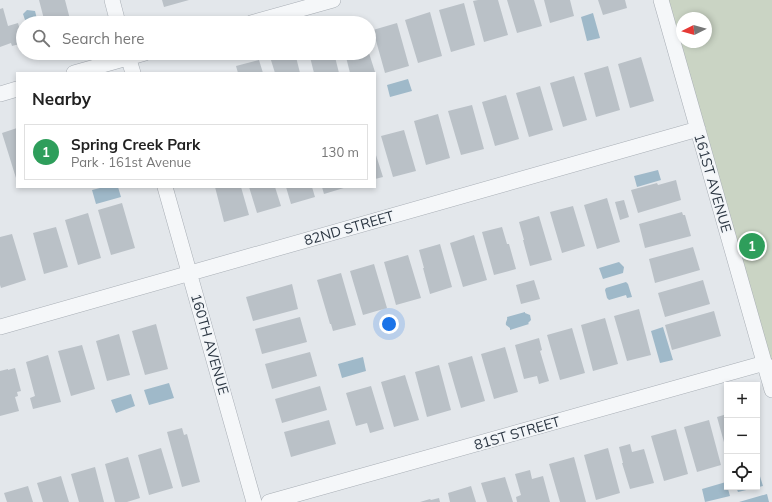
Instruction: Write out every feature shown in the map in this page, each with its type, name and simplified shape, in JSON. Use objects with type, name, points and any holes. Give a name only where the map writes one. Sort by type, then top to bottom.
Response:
[{"type":"street","points":[[112,0],[116,16]]},
{"type":"street","points":[[277,16],[333,0]]},
{"type":"street","name":"161ST AVENUE","points":[[661,0],[772,390]]},
{"type":"street","points":[[77,72],[113,60]]},
{"type":"street","points":[[129,60],[133,72]]},
{"type":"street","points":[[0,94],[16,89]]},
{"type":"street","name":"82ND STREET","points":[[0,327],[698,129]]},
{"type":"street","name":"160TH AVENUE","points":[[165,188],[254,502]]},
{"type":"street","name":"81ST STREET","points":[[269,502],[765,363]]},
{"type":"green space","points":[[661,0],[772,0],[772,390]]},
{"type":"water","points":[[27,10],[35,11],[36,16],[24,16],[23,14]]},
{"type":"water","points":[[593,13],[600,38],[587,41],[581,17]]},
{"type":"water","points":[[408,79],[412,91],[390,97],[387,85]]},
{"type":"water","points":[[658,170],[661,180],[637,187],[634,176]]},
{"type":"water","points":[[100,188],[118,188],[121,197],[96,204],[92,190]]},
{"type":"water","points":[[619,262],[624,267],[623,273],[603,279],[599,268]]},
{"type":"water","points":[[626,282],[632,297],[627,298],[626,295],[609,300],[607,298],[606,288]]},
{"type":"water","points":[[525,312],[530,315],[531,320],[528,323],[529,324],[510,330],[510,328],[506,325],[507,317]]},
{"type":"water","points":[[663,327],[673,360],[660,363],[651,331]]},
{"type":"water","points":[[363,357],[366,371],[342,378],[338,364]]},
{"type":"water","points":[[169,383],[174,398],[149,405],[144,390]]},
{"type":"water","points":[[131,394],[135,406],[116,413],[111,400]]},
{"type":"water","points":[[760,476],[763,486],[760,487]]},
{"type":"water","points":[[724,483],[724,490],[728,490],[730,496],[705,502],[702,489]]},
{"type":"water","points":[[767,494],[769,502],[739,502]]},
{"type":"building","points":[[39,0],[65,0],[69,16],[43,16]]},
{"type":"building","points":[[162,0],[189,0],[164,7]]},
{"type":"building","points":[[498,0],[508,35],[484,42],[473,1]]},
{"type":"building","points":[[507,0],[534,0],[542,26],[517,33]]},
{"type":"building","points":[[544,0],[570,0],[574,16],[550,23]]},
{"type":"building","points":[[598,0],[625,0],[627,8],[603,15]]},
{"type":"building","points":[[464,3],[475,45],[451,52],[439,10]]},
{"type":"building","points":[[3,8],[8,26],[16,24],[16,45],[12,46],[11,43],[0,47],[0,9]]},
{"type":"building","points":[[430,12],[442,56],[418,63],[405,20]]},
{"type":"building","points":[[397,23],[409,66],[385,73],[376,41],[376,29]]},
{"type":"building","points":[[641,57],[654,101],[630,108],[618,64]]},
{"type":"building","points":[[259,60],[263,72],[238,72],[236,66]]},
{"type":"building","points":[[271,60],[297,60],[300,72],[275,72]]},
{"type":"building","points":[[311,60],[336,60],[339,72],[314,72]]},
{"type":"building","points":[[347,60],[371,60],[375,72],[350,72]]},
{"type":"building","points":[[608,66],[620,110],[596,117],[584,73]]},
{"type":"building","points":[[574,76],[587,120],[563,127],[550,83]]},
{"type":"building","points":[[540,86],[553,130],[529,137],[516,93]]},
{"type":"building","points":[[506,95],[519,139],[495,146],[482,102]]},
{"type":"building","points":[[472,105],[484,149],[461,155],[448,111]]},
{"type":"building","points":[[438,114],[450,158],[426,165],[414,121]]},
{"type":"building","points":[[16,128],[16,178],[2,133]]},
{"type":"building","points":[[404,130],[416,171],[393,177],[381,136]]},
{"type":"building","points":[[376,155],[383,177],[376,179]]},
{"type":"building","points":[[676,180],[681,200],[638,213],[631,190]]},
{"type":"building","points":[[215,188],[241,188],[249,215],[224,222]]},
{"type":"building","points":[[249,188],[275,188],[281,206],[257,213]]},
{"type":"building","points":[[286,188],[312,188],[315,197],[291,204]]},
{"type":"building","points":[[322,188],[344,188],[324,194]]},
{"type":"building","points":[[607,198],[620,242],[597,249],[584,205]]},
{"type":"building","points":[[624,200],[629,217],[620,220],[615,202]]},
{"type":"building","points":[[122,203],[135,248],[111,255],[98,210]]},
{"type":"building","points":[[573,206],[585,246],[562,253],[550,212]]},
{"type":"building","points":[[682,212],[683,215],[685,215],[691,236],[645,248],[639,224]]},
{"type":"building","points":[[88,213],[101,258],[78,265],[65,220]]},
{"type":"building","points":[[539,216],[552,260],[530,266],[519,222]]},
{"type":"building","points":[[56,227],[68,267],[44,274],[33,233]]},
{"type":"building","points":[[502,227],[507,244],[509,244],[516,269],[494,275],[482,232]]},
{"type":"building","points":[[12,234],[26,280],[1,288],[0,237]]},
{"type":"building","points":[[474,235],[487,280],[463,287],[450,243]]},
{"type":"building","points":[[440,244],[452,287],[430,294],[419,250]]},
{"type":"building","points":[[693,247],[700,270],[655,283],[649,259]]},
{"type":"building","points":[[408,255],[421,298],[396,305],[384,262]]},
{"type":"building","points":[[374,264],[387,308],[363,315],[350,271]]},
{"type":"building","points":[[341,273],[356,325],[333,331],[317,280]]},
{"type":"building","points":[[534,280],[540,299],[521,304],[516,285]]},
{"type":"building","points":[[703,280],[710,304],[665,317],[658,293]]},
{"type":"building","points":[[292,284],[298,309],[253,321],[246,297]]},
{"type":"building","points":[[639,309],[651,355],[627,361],[614,316]]},
{"type":"building","points":[[714,311],[721,336],[672,350],[665,325]]},
{"type":"building","points":[[300,317],[307,342],[262,354],[255,329]]},
{"type":"building","points":[[605,318],[618,364],[593,371],[581,325]]},
{"type":"building","points":[[156,324],[168,369],[145,375],[132,331]]},
{"type":"building","points":[[572,328],[585,373],[560,380],[547,335]]},
{"type":"building","points":[[119,334],[130,375],[107,381],[96,341]]},
{"type":"building","points":[[539,338],[542,350],[540,351],[549,381],[539,384],[537,376],[524,379],[515,345]]},
{"type":"building","points":[[82,345],[95,389],[71,396],[58,351]]},
{"type":"building","points":[[505,347],[518,392],[494,399],[481,354]]},
{"type":"building","points":[[310,352],[317,376],[272,389],[265,364]]},
{"type":"building","points":[[48,355],[61,402],[33,409],[30,398],[35,396],[26,362]]},
{"type":"building","points":[[472,356],[485,401],[461,408],[448,363]]},
{"type":"building","points":[[439,365],[451,410],[427,417],[415,372]]},
{"type":"building","points":[[15,368],[21,391],[17,392],[18,396],[15,397],[19,411],[0,416],[0,371]]},
{"type":"building","points":[[405,375],[419,420],[394,427],[381,382]]},
{"type":"building","points":[[320,386],[327,410],[282,423],[275,399]]},
{"type":"building","points":[[371,386],[384,429],[370,433],[367,423],[356,426],[346,393]]},
{"type":"building","points":[[724,415],[724,442],[717,417]]},
{"type":"building","points":[[329,420],[336,444],[291,457],[284,432]]},
{"type":"building","points":[[709,420],[721,465],[697,472],[684,427]]},
{"type":"building","points":[[182,428],[184,435],[187,434],[200,482],[182,487],[167,432]]},
{"type":"building","points":[[676,429],[688,474],[664,481],[651,436]]},
{"type":"building","points":[[630,444],[632,452],[644,449],[654,483],[630,489],[619,447]]},
{"type":"building","points":[[161,448],[173,488],[149,495],[138,455]]},
{"type":"building","points":[[608,448],[620,493],[596,500],[584,455]]},
{"type":"building","points":[[128,457],[140,498],[127,502],[115,502],[105,464]]},
{"type":"building","points":[[574,457],[586,502],[560,502],[549,464]]},
{"type":"building","points":[[95,467],[104,502],[79,502],[71,474]]},
{"type":"building","points":[[530,470],[532,479],[543,476],[550,502],[517,502],[516,497],[521,495],[515,474]]},
{"type":"building","points":[[61,476],[69,502],[43,502],[37,483]]},
{"type":"building","points":[[505,477],[513,502],[487,502],[481,483]]},
{"type":"building","points":[[28,486],[33,502],[7,502],[4,493]]},
{"type":"building","points":[[471,486],[476,502],[450,502],[448,493]]},
{"type":"building","points":[[439,498],[440,502],[420,502],[430,499]]},
{"type":"place","name":"Spring Creek Park","points":[[752,246]]}]
